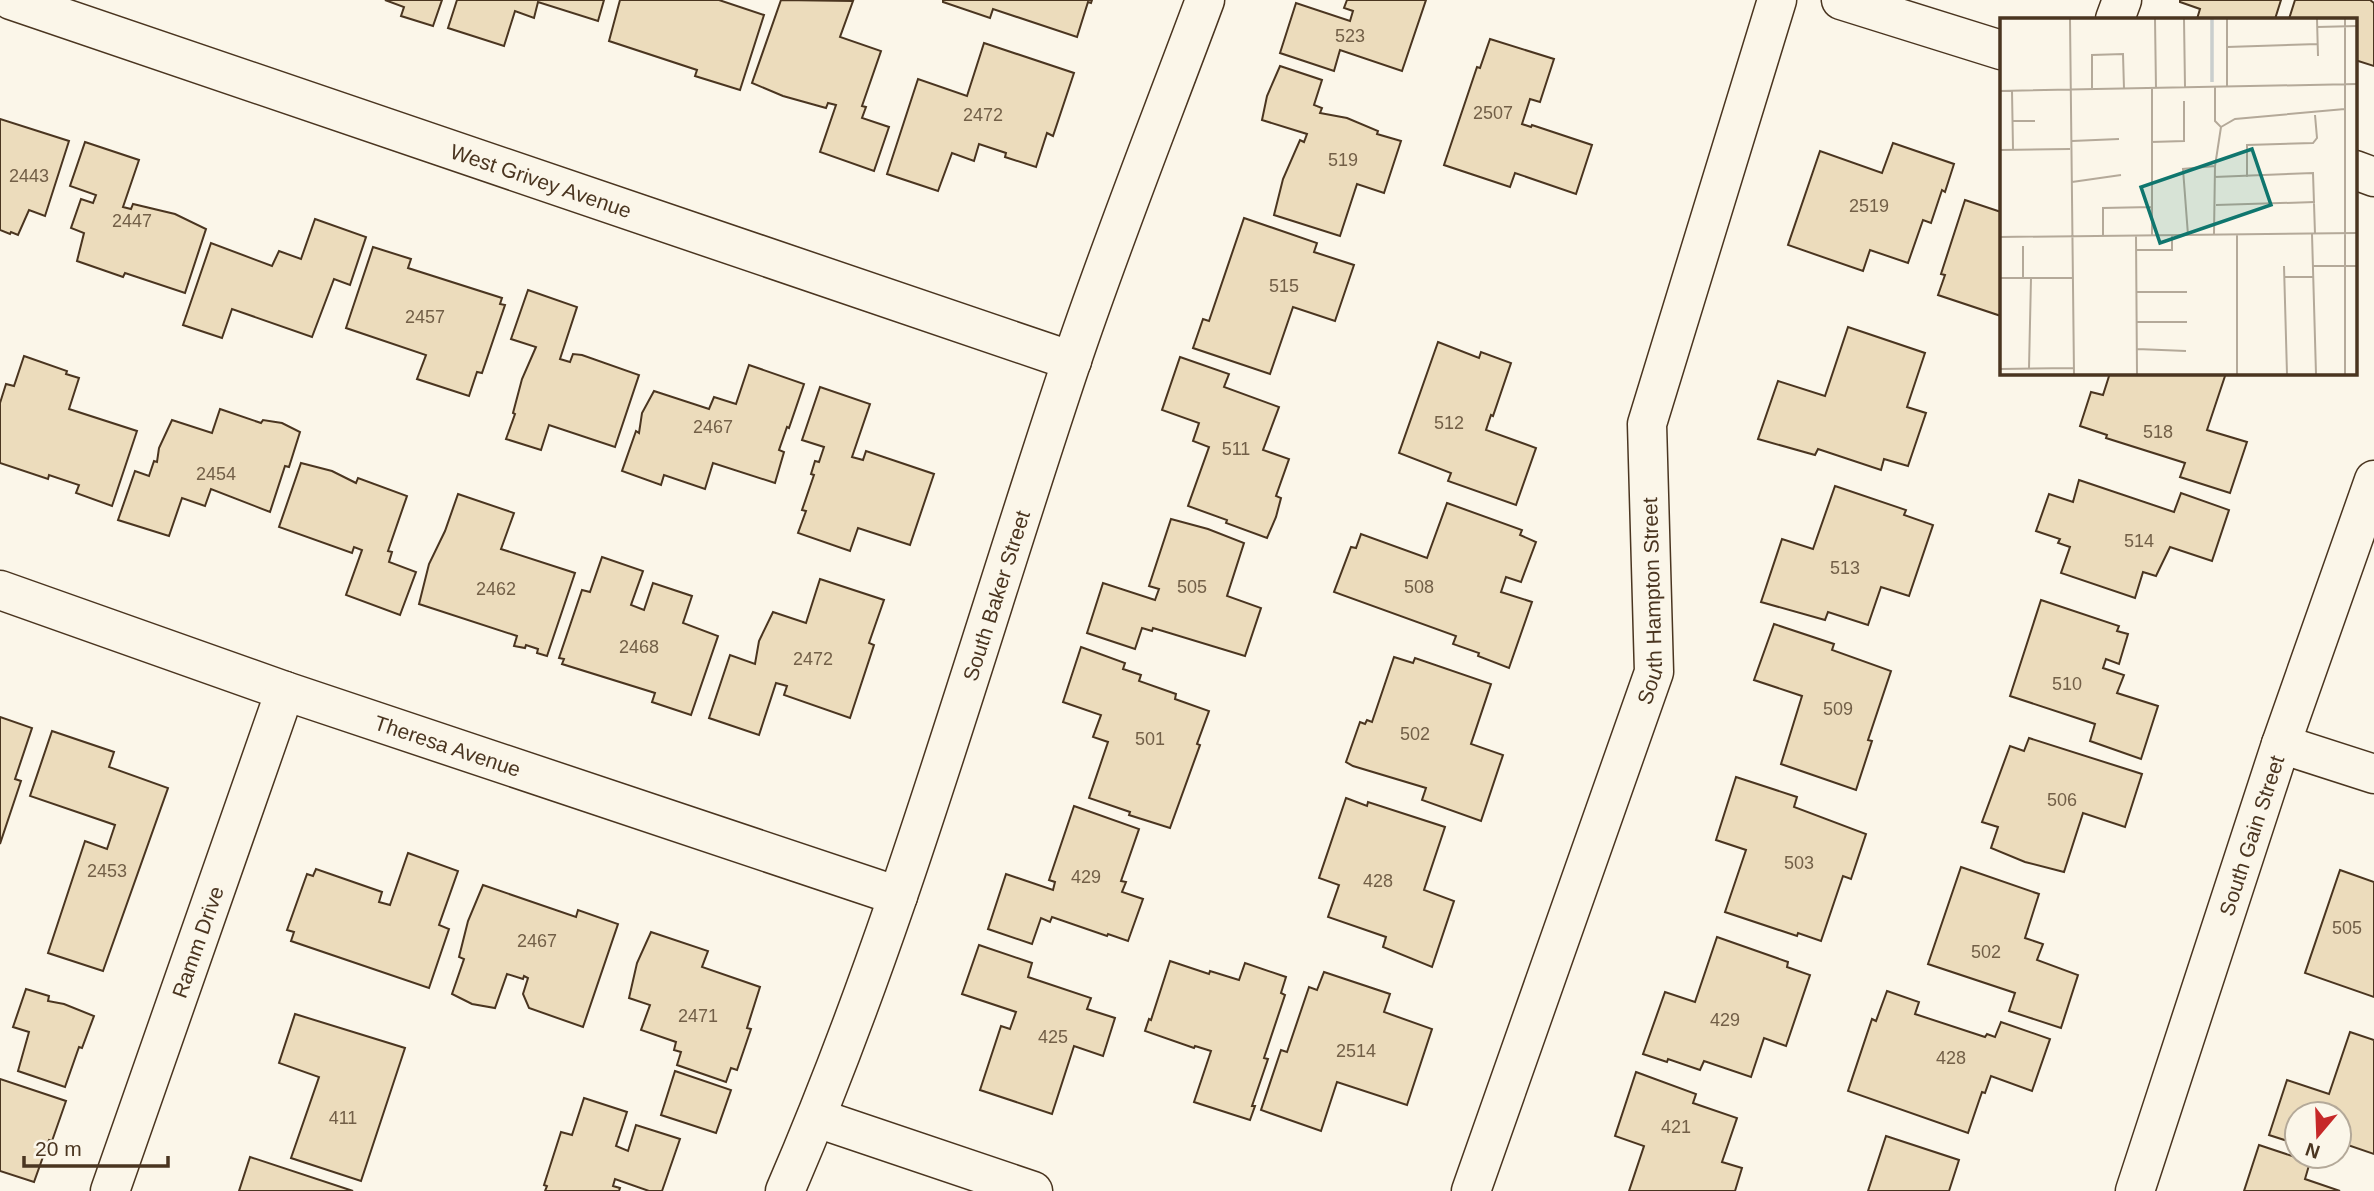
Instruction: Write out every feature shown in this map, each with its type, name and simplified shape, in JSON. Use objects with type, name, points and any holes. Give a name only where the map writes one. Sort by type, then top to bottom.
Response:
[{"type":"street","name":"West Grivey Avenue","points":[[11,0],[1072,361]]},
{"type":"street","name":"South Baker Street","points":[[785,1191],[817,1118],[898,896],[1072,361],[1205,0]]},
{"type":"street","name":"South Hampton Street","points":[[1471,1191],[1654,672],[1647,424],[1777,0]]},
{"type":"street","points":[[1841,0],[2000,51]]},
{"type":"street","points":[[2115,18],[2122,0]]},
{"type":"street","points":[[2356,170],[2374,177]]},
{"type":"street","name":"South Gain Street","points":[[2135,1191],[2281,744],[2374,480]]},
{"type":"street","name":"Theresa Avenue","points":[[0,590],[285,691],[898,896]]},
{"type":"street","name":"Ramm Drive","points":[[110,1191],[285,691]]},
{"type":"street","points":[[2281,744],[2374,774]]},
{"type":"street","points":[[817,1118],[1032,1191]]},
{"type":"building","points":[[385,0],[442,0],[433,26],[401,16],[404,7]]},
{"type":"building","points":[[457,0],[604,0],[598,21],[538,2],[534,18],[515,11],[504,46],[448,28]]},
{"type":"building","points":[[620,0],[719,0],[764,15],[740,90],[695,76],[697,70],[609,41]]},
{"type":"building","points":[[781,0],[853,1],[840,37],[881,51],[862,106],[866,107],[862,118],[889,127],[874,171],[820,152],[836,105],[828,103],[826,108],[783,96],[752,83]]},
{"type":"building","points":[[943,0],[1092,0],[1091,3],[1088,2],[1077,37],[993,9],[990,18]]},
{"type":"building","points":[[1347,0],[1426,0],[1402,71],[1340,50],[1334,71],[1280,53],[1296,3],[1350,21],[1353,11],[1344,8]]},
{"type":"building","points":[[2281,0],[2275,18],[2197,18],[2200,9],[2180,2]]},
{"type":"building","points":[[2295,0],[2370,0],[2374,3],[2374,66],[2356,60],[2356,18],[2289,18]]},
{"type":"building","points":[[1490,39],[1554,59],[1540,102],[1530,99],[1522,124],[1592,145],[1576,194],[1515,173],[1510,187],[1444,165],[1477,67],[1480,68]]},
{"type":"building","points":[[984,43],[1074,73],[1053,136],[1047,133],[1036,167],[1005,157],[1006,153],[979,144],[974,161],[952,153],[938,191],[887,174],[918,79],[967,96]]},
{"type":"building","points":[[1280,66],[1322,80],[1314,105],[1322,108],[1320,113],[1347,118],[1378,131],[1377,134],[1401,141],[1384,193],[1357,184],[1340,236],[1274,215],[1283,179],[1300,140],[1304,142],[1307,134],[1262,120],[1267,96]]},
{"type":"building","points":[[0,119],[69,141],[45,216],[29,210],[18,235],[0,230]]},
{"type":"building","points":[[85,142],[139,160],[123,207],[131,209],[133,204],[175,214],[206,229],[185,293],[125,273],[123,277],[77,261],[84,233],[71,228],[81,199],[93,203],[96,195],[70,186]]},
{"type":"building","points":[[1893,143],[1954,164],[1931,223],[1923,220],[1908,263],[1870,250],[1863,271],[1788,245],[1820,151],[1882,173]]},
{"type":"building","points":[[1965,200],[2000,212],[2000,316],[1938,295],[1945,275],[1941,274]]},
{"type":"building","points":[[1244,218],[1317,243],[1314,252],[1354,265],[1335,321],[1293,307],[1270,374],[1193,348],[1203,319],[1209,321]]},
{"type":"building","points":[[315,219],[366,237],[350,285],[334,279],[312,337],[232,309],[222,338],[183,325],[211,243],[272,266],[279,251],[301,259]]},
{"type":"building","points":[[373,247],[411,259],[408,268],[502,298],[500,304],[505,305],[482,373],[477,372],[469,396],[417,379],[426,355],[346,328]]},
{"type":"building","points":[[528,290],[577,307],[560,359],[570,362],[573,354],[582,355],[639,375],[615,447],[549,425],[541,450],[506,439],[515,414],[513,413],[522,379],[536,347],[511,339]]},
{"type":"building","points":[[1848,327],[1925,353],[1907,407],[1926,413],[1908,466],[1884,459],[1881,470],[1818,449],[1815,455],[1758,439],[1778,381],[1825,396]]},
{"type":"building","points":[[1438,342],[1479,358],[1481,352],[1511,363],[1486,430],[1536,448],[1516,505],[1448,481],[1451,473],[1399,453]]},
{"type":"building","points":[[24,356],[79,378],[69,409],[137,431],[112,506],[76,493],[79,485],[49,475],[48,479],[0,463],[0,403],[6,384],[14,386]]},
{"type":"building","points":[[1180,357],[1229,374],[1224,387],[1279,407],[1263,450],[1289,459],[1276,496],[1281,498],[1276,517],[1267,538],[1188,506],[1209,447],[1193,441],[1199,423],[1162,410]]},
{"type":"building","points":[[749,365],[804,384],[779,450],[784,452],[775,483],[713,463],[705,489],[664,475],[661,485],[622,471],[636,431],[639,433],[642,413],[654,391],[709,409],[714,397],[736,404]]},
{"type":"building","points":[[2110,374],[2226,374],[2207,430],[2247,442],[2230,493],[2180,477],[2185,463],[2106,438],[2107,435],[2080,426],[2091,392],[2103,395]]},
{"type":"building","points":[[820,387],[870,404],[852,457],[863,460],[866,451],[934,474],[910,545],[858,528],[850,551],[798,533],[806,511],[802,510],[814,475],[811,474],[824,447],[802,440]]},
{"type":"building","points":[[220,409],[261,423],[263,420],[282,423],[300,432],[289,467],[285,466],[270,512],[211,489],[205,506],[182,498],[169,536],[118,520],[135,471],[149,476],[172,420],[212,433]]},
{"type":"building","points":[[301,463],[332,471],[356,483],[358,478],[407,496],[388,551],[392,552],[389,562],[416,572],[400,615],[346,595],[362,550],[354,547],[352,553],[279,527]]},
{"type":"building","points":[[2079,480],[2174,512],[2181,493],[2229,510],[2212,561],[2170,547],[2156,576],[2143,572],[2135,598],[2061,573],[2070,547],[2058,543],[2060,539],[2036,531],[2049,494],[2073,502]]},
{"type":"building","points":[[1835,486],[1906,510],[1904,515],[1933,525],[1909,596],[1881,587],[1868,625],[1828,612],[1825,620],[1761,602],[1782,539],[1813,549]]},
{"type":"building","points":[[458,494],[514,513],[501,549],[575,573],[547,656],[526,645],[525,648],[514,646],[517,636],[419,604],[429,564],[445,531]]},
{"type":"building","points":[[1447,503],[1522,530],[1520,535],[1536,542],[1521,582],[1506,577],[1501,592],[1532,602],[1509,668],[1453,644],[1456,636],[1334,592],[1351,547],[1356,548],[1361,534],[1427,558]]},
{"type":"building","points":[[1171,519],[1244,543],[1227,596],[1261,608],[1245,656],[1153,628],[1152,631],[1142,628],[1135,649],[1087,633],[1103,583],[1155,600],[1159,589],[1149,586]]},
{"type":"building","points":[[602,557],[643,571],[631,605],[644,610],[653,583],[692,596],[683,623],[718,636],[691,715],[652,702],[655,693],[562,664],[564,659],[559,658],[582,590],[590,592]]},
{"type":"building","points":[[820,579],[884,600],[869,643],[874,645],[850,718],[784,695],[787,686],[776,683],[759,735],[709,718],[730,655],[755,664],[759,641],[773,612],[806,623]]},
{"type":"building","points":[[2041,600],[2119,626],[2117,631],[2128,634],[2119,664],[2106,659],[2103,668],[2124,675],[2117,693],[2158,706],[2141,759],[2090,741],[2095,724],[2010,696]]},
{"type":"building","points":[[1774,624],[1834,644],[1832,650],[1891,671],[1868,740],[1872,741],[1856,790],[1781,764],[1802,696],[1754,680]]},
{"type":"building","points":[[1081,647],[1125,663],[1123,669],[1141,675],[1139,681],[1176,694],[1175,699],[1209,711],[1197,744],[1200,745],[1170,828],[1089,798],[1108,742],[1093,737],[1101,715],[1063,702]]},
{"type":"building","points":[[1394,657],[1413,663],[1415,658],[1491,684],[1471,744],[1503,755],[1481,821],[1422,800],[1426,788],[1346,762],[1360,722],[1372,722]]},
{"type":"building","points":[[0,717],[32,728],[15,779],[21,781],[0,844]]},
{"type":"building","points":[[52,731],[114,752],[109,767],[168,788],[103,971],[48,953],[85,841],[107,849],[115,825],[30,796]]},
{"type":"building","points":[[2029,738],[2142,774],[2125,827],[2083,813],[2064,872],[2025,862],[1991,848],[1998,827],[1982,822],[2010,746],[2024,751]]},
{"type":"building","points":[[1736,777],[1797,797],[1794,807],[1866,834],[1851,879],[1843,876],[1821,941],[1798,933],[1797,936],[1725,912],[1746,850],[1716,840]]},
{"type":"building","points":[[1346,798],[1367,806],[1368,802],[1445,827],[1424,890],[1454,901],[1432,967],[1383,947],[1386,937],[1328,917],[1339,885],[1319,878]]},
{"type":"building","points":[[1074,806],[1139,829],[1121,881],[1126,882],[1122,892],[1143,899],[1128,941],[1052,917],[1050,922],[1041,918],[1032,944],[988,929],[1006,874],[1053,890],[1055,882],[1049,880]]},
{"type":"building","points":[[408,853],[458,871],[439,925],[449,929],[429,988],[291,941],[294,932],[287,930],[307,874],[313,876],[316,869],[382,892],[379,902],[390,905]]},
{"type":"building","points":[[1961,867],[2039,894],[2025,938],[2043,944],[2037,960],[2078,975],[2061,1028],[2009,1011],[2015,993],[1928,964]]},
{"type":"building","points":[[2340,870],[2374,882],[2374,997],[2305,973]]},
{"type":"building","points":[[483,885],[576,917],[578,910],[618,924],[583,1027],[529,1008],[523,994],[528,978],[524,976],[523,979],[507,974],[495,1008],[472,1004],[452,994],[464,959],[459,957],[468,921]]},
{"type":"building","points":[[651,932],[708,951],[702,967],[760,987],[747,1028],[751,1029],[737,1070],[731,1068],[726,1082],[677,1065],[681,1052],[674,1050],[676,1042],[641,1030],[650,1005],[629,998],[637,963]]},
{"type":"building","points":[[1717,937],[1788,962],[1787,967],[1810,975],[1786,1046],[1764,1038],[1751,1077],[1704,1061],[1700,1070],[1643,1054],[1665,992],[1695,1002]]},
{"type":"building","points":[[979,945],[1032,963],[1028,977],[1091,998],[1087,1009],[1115,1018],[1103,1056],[1074,1046],[1052,1114],[980,1090],[1001,1026],[1010,1029],[1016,1012],[962,994]]},
{"type":"building","points":[[1170,961],[1209,974],[1210,971],[1239,980],[1245,963],[1286,977],[1281,993],[1285,995],[1264,1058],[1268,1059],[1250,1120],[1194,1102],[1211,1051],[1145,1031]]},
{"type":"building","points":[[1324,972],[1390,994],[1384,1012],[1432,1029],[1407,1105],[1337,1082],[1321,1131],[1261,1110],[1281,1050],[1287,1052],[1309,987],[1317,990]]},
{"type":"building","points":[[26,989],[49,996],[48,1001],[64,1004],[94,1016],[82,1048],[79,1047],[65,1087],[18,1071],[29,1032],[13,1027]]},
{"type":"building","points":[[1887,991],[1919,1002],[1915,1014],[1985,1037],[1987,1034],[1995,1037],[2001,1022],[2050,1039],[2032,1091],[1991,1076],[1985,1093],[1982,1092],[1968,1133],[1848,1091],[1872,1019],[1876,1021]]},
{"type":"building","points":[[295,1014],[405,1048],[361,1181],[291,1158],[319,1077],[279,1063]]},
{"type":"building","points":[[2350,1032],[2374,1040],[2374,1154],[2353,1147],[2353,1100],[2283,1100],[2283,1140],[2269,1135],[2287,1080],[2329,1094]]},
{"type":"building","points":[[675,1071],[731,1090],[716,1133],[661,1115]]},
{"type":"building","points":[[1636,1072],[1696,1094],[1693,1103],[1737,1118],[1722,1162],[1742,1168],[1735,1191],[1629,1191],[1644,1146],[1615,1136]]},
{"type":"building","points":[[0,1079],[66,1101],[34,1182],[0,1171]]},
{"type":"building","points":[[584,1098],[627,1112],[616,1146],[628,1151],[636,1125],[680,1139],[662,1191],[649,1191],[615,1179],[613,1186],[620,1188],[619,1191],[545,1191],[547,1186],[544,1185],[561,1132],[572,1135]]},
{"type":"building","points":[[1886,1136],[1959,1160],[1949,1191],[1868,1191]]},
{"type":"building","points":[[2259,1145],[2283,1153],[2283,1170],[2308,1170],[2305,1179],[2340,1191],[2244,1191]]},
{"type":"building","points":[[250,1157],[353,1191],[239,1191]]}]
